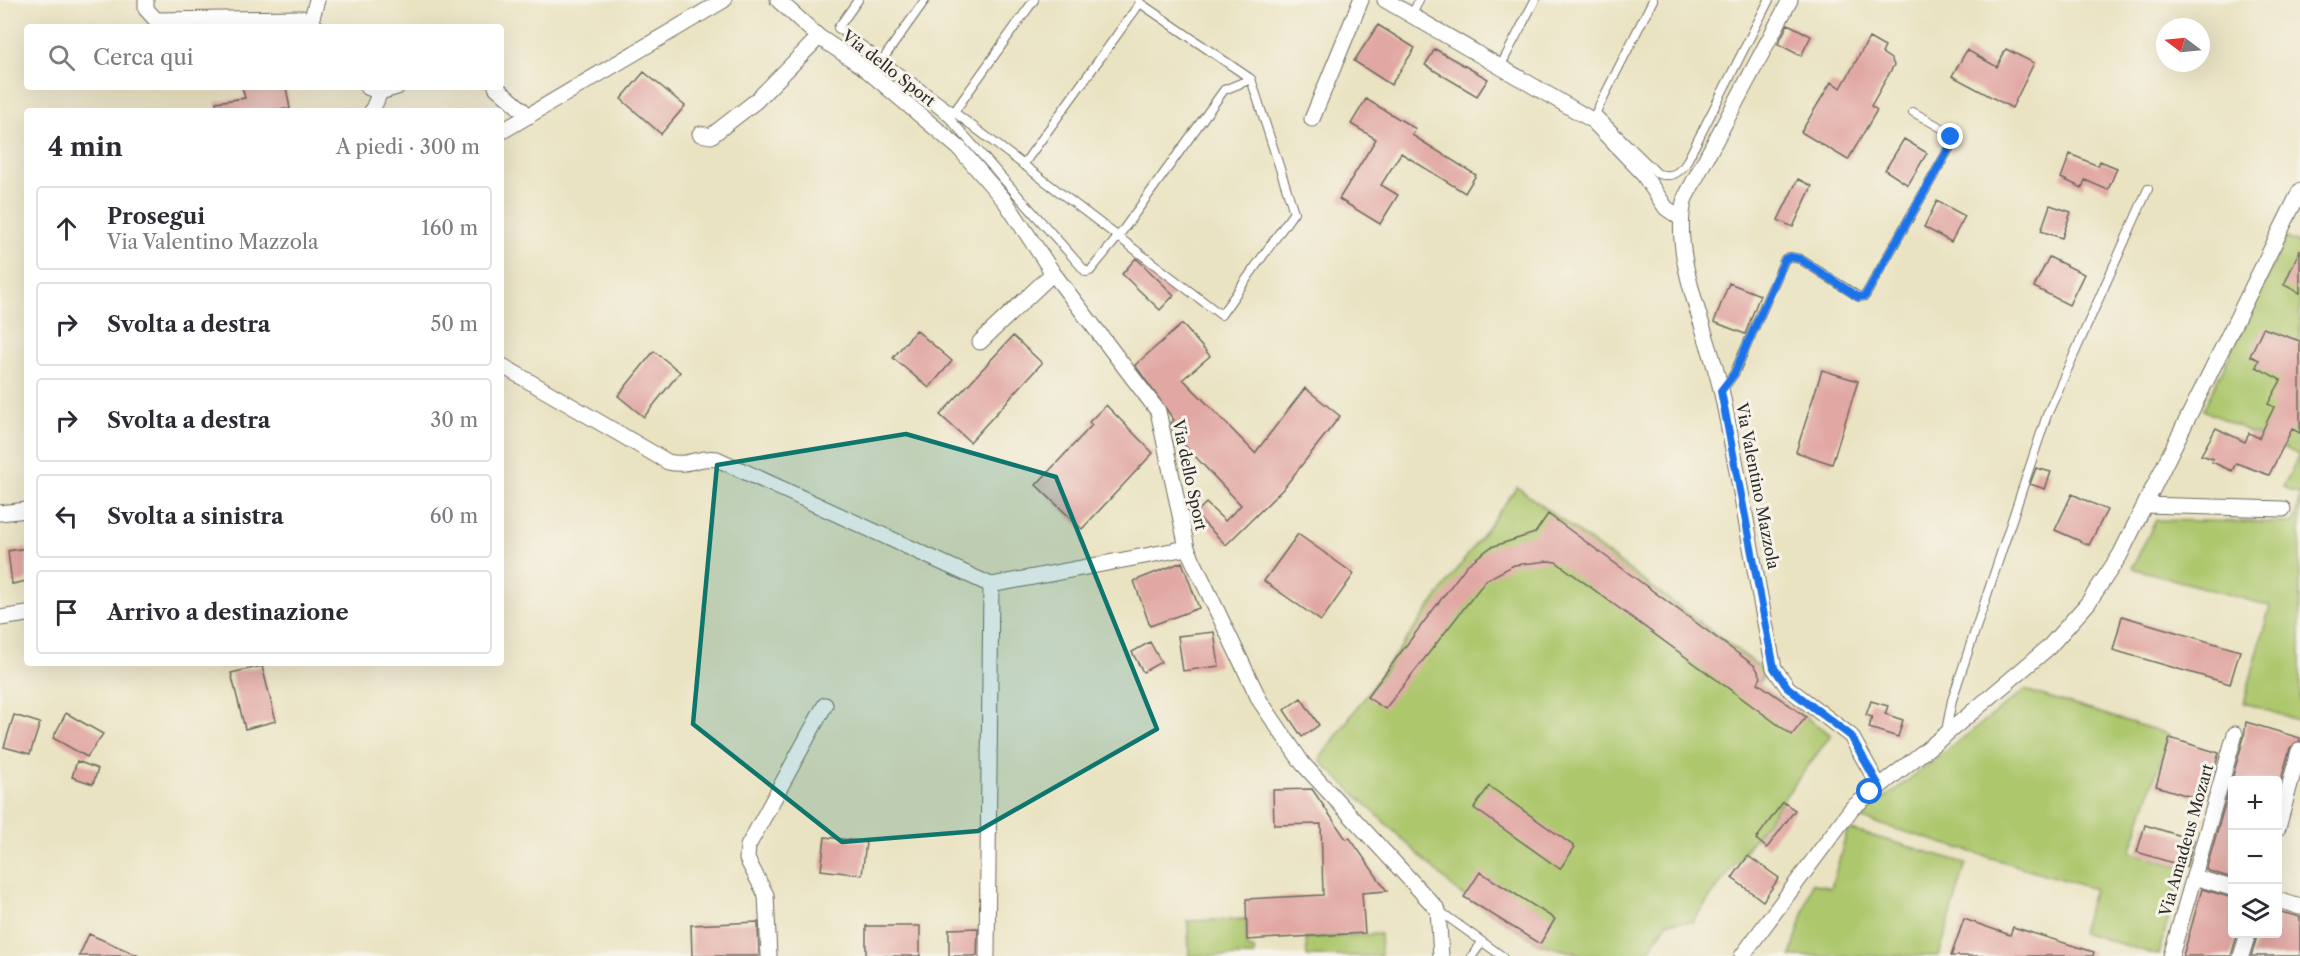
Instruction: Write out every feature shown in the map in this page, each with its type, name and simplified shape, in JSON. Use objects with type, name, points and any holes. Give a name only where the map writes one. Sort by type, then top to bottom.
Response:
[{"type":"street","points":[[146,0],[146,9],[156,20],[301,18],[314,24],[317,0]]},
{"type":"street","points":[[504,130],[724,0]]},
{"type":"street","name":"Via dello Sport","points":[[778,0],[819,37],[892,90],[959,148],[1005,201],[1053,273],[1158,411],[1187,548],[1260,701],[1280,734],[1364,833],[1438,910]]},
{"type":"street","points":[[1312,119],[1362,0]]},
{"type":"street","points":[[1385,0],[1594,117],[1641,171],[1666,208],[1679,217]]},
{"type":"street","name":"Via Valentino Mazzola","points":[[1790,0],[1685,198],[1679,217],[1682,253],[1721,391],[1774,668],[1788,688],[1851,736],[1879,786]]},
{"type":"street","points":[[700,135],[711,136],[756,101],[819,37]]},
{"type":"street","points":[[372,108],[374,90]]},
{"type":"street","points":[[499,90],[529,116]]},
{"type":"street","points":[[1745,954],[1843,817],[2027,668],[2068,626],[2111,572],[2294,219],[2300,191]]},
{"type":"street","points":[[980,342],[1053,273]]},
{"type":"street","points":[[504,367],[668,462],[681,465],[706,457],[717,459],[991,585],[1187,548]]},
{"type":"street","points":[[2145,505],[2283,509]]},
{"type":"street","points":[[0,513],[24,510]]},
{"type":"street","points":[[987,956],[991,585]]},
{"type":"street","points":[[0,618],[24,614]]},
{"type":"street","points":[[769,956],[766,895],[749,864],[748,846],[825,705]]},
{"type":"street","name":"Via Amadeus Mozart","points":[[2171,956],[2235,735]]},
{"type":"street","points":[[2282,810],[2299,751]]},
{"type":"street","points":[[2194,877],[2228,887]]},
{"type":"street","points":[[2282,902],[2300,907]]},
{"type":"street","points":[[1438,910],[1441,956]]},
{"type":"street","points":[[2241,956],[2246,938]]},
{"type":"lane","points":[[858,0],[838,28],[954,112],[1023,165],[1221,315],[1294,212],[1251,79],[1139,2],[1023,165]]},
{"type":"lane","points":[[882,59],[925,0]]},
{"type":"lane","points":[[954,112],[1034,0]]},
{"type":"lane","points":[[1412,15],[1419,0]]},
{"type":"lane","points":[[1501,65],[1535,0]]},
{"type":"lane","points":[[1653,0],[1594,117],[1658,174],[1668,176],[1677,174],[1685,165],[1769,0]]},
{"type":"lane","points":[[892,90],[901,79],[950,119],[1082,271],[1090,271],[1118,237],[1224,90],[1251,79]]},
{"type":"lane","points":[[1721,391],[1734,374],[1785,259],[1790,257],[1800,259],[1858,297],[1865,296],[1951,145],[1947,131],[1913,112]]},
{"type":"lane","points":[[1945,735],[1952,700],[2047,415],[2148,189]]},
{"type":"lane","points":[[1438,910],[1502,956]]},
{"type":"lane","points":[[1472,956],[1482,942]]},
{"type":"highlighted area","points":[[906,434],[1056,477],[1157,729],[978,831],[842,842],[693,724],[717,465]]},
{"type":"green space","points":[[2286,238],[2300,244],[2300,495],[2283,487],[2299,455],[2203,410]]},
{"type":"green space","points":[[1517,487],[1760,667],[1763,677],[1758,684],[1831,735],[1692,922],[1668,922],[1645,956],[1588,956],[1540,944],[1459,893],[1319,760]]},
{"type":"green space","points":[[2300,497],[2300,721],[2244,703],[2270,606],[2132,568],[2156,520],[2294,523]]},
{"type":"green space","points":[[2025,690],[2169,734],[2130,852],[2183,868],[2158,955],[2081,932],[2094,889],[1859,818]]},
{"type":"green space","points":[[1848,829],[1966,863],[1939,956],[1791,956],[1812,883],[1831,888]]},
{"type":"green space","points":[[1246,919],[1247,948],[1254,949],[1254,956],[1189,956],[1188,921]]},
{"type":"green space","points":[[1380,934],[1381,956],[1307,956],[1306,938]]},
{"type":"building","points":[[1788,24],[1811,36],[1801,56],[1778,44]]},
{"type":"building","points":[[1378,25],[1415,48],[1391,85],[1354,61]]},
{"type":"building","points":[[1869,38],[1885,47],[1882,53],[1891,59],[1894,65],[1871,106],[1877,110],[1848,160],[1801,132],[1831,82],[1841,88]]},
{"type":"building","points":[[1435,49],[1488,79],[1477,96],[1425,65]]},
{"type":"building","points":[[2006,49],[2034,63],[2012,108],[1952,76],[1967,50],[1997,67]]},
{"type":"building","points":[[644,72],[685,106],[661,134],[621,99]]},
{"type":"building","points":[[243,90],[287,90],[290,108],[217,108],[216,102],[245,98]]},
{"type":"building","points":[[1366,99],[1416,129],[1412,135],[1476,175],[1465,193],[1401,153],[1381,185],[1398,195],[1380,224],[1339,199],[1376,139],[1351,124]]},
{"type":"building","points":[[1904,139],[1927,153],[1908,185],[1885,170]]},
{"type":"building","points":[[2070,154],[2098,166],[2100,161],[2117,168],[2108,190],[2085,180],[2082,188],[2061,178]]},
{"type":"building","points":[[1798,179],[1812,186],[1793,227],[1778,220]]},
{"type":"building","points":[[1937,201],[1965,216],[1951,242],[1924,227]]},
{"type":"building","points":[[2050,205],[2071,212],[2062,238],[2041,231]]},
{"type":"building","points":[[2300,249],[2300,293],[2284,285]]},
{"type":"building","points":[[2049,257],[2084,274],[2069,305],[2034,287]]},
{"type":"building","points":[[1136,258],[1174,295],[1160,310],[1122,274]]},
{"type":"building","points":[[1729,283],[1760,295],[1745,334],[1714,322]]},
{"type":"building","points":[[1182,324],[1210,356],[1183,379],[1255,453],[1305,388],[1340,416],[1283,489],[1226,545],[1195,514],[1206,503],[1225,521],[1241,505],[1173,433],[1171,423],[1174,420],[1135,365]]},
{"type":"building","points":[[2263,328],[2300,341],[2300,433],[2292,429],[2269,475],[2236,463],[2232,471],[2212,462],[2213,459],[2201,455],[2216,428],[2245,442],[2249,433],[2259,438],[2274,407],[2268,404],[2281,380],[2256,367],[2259,360],[2250,356]]},
{"type":"building","points":[[916,330],[952,361],[929,388],[893,358]]},
{"type":"building","points":[[1013,336],[1042,363],[970,442],[940,415]]},
{"type":"building","points":[[654,351],[680,372],[644,417],[618,396]]},
{"type":"building","points":[[1822,370],[1858,381],[1832,464],[1796,452]]},
{"type":"building","points":[[1106,405],[1153,453],[1082,529],[1036,485],[1092,425],[1089,422]]},
{"type":"building","points":[[2036,468],[2051,472],[2045,489],[2030,484]]},
{"type":"building","points":[[2072,494],[2107,510],[2089,545],[2055,530]]},
{"type":"building","points":[[1548,514],[1755,666],[1761,677],[1758,683],[1806,717],[1792,735],[1556,562],[1548,561],[1514,565],[1486,580],[1385,709],[1367,697],[1467,565],[1491,547],[1535,533]]},
{"type":"building","points":[[1298,534],[1354,574],[1321,621],[1264,581]]},
{"type":"building","points":[[24,548],[24,582],[12,584],[8,551]]},
{"type":"building","points":[[1182,562],[1199,608],[1150,626],[1134,581]]},
{"type":"building","points":[[2122,616],[2240,651],[2230,684],[2113,650]]},
{"type":"building","points":[[1214,632],[1219,666],[1183,671],[1178,636]]},
{"type":"building","points":[[1150,642],[1161,662],[1143,672],[1132,652]]},
{"type":"building","points":[[262,666],[276,721],[245,729],[231,673]]},
{"type":"building","points":[[1301,698],[1319,725],[1302,737],[1284,710]]},
{"type":"building","points":[[1871,701],[1888,706],[1885,714],[1903,720],[1898,737],[1869,728],[1872,717],[1866,715]]},
{"type":"building","points":[[66,713],[103,734],[87,757],[53,738]]},
{"type":"building","points":[[14,715],[40,723],[30,754],[4,747]]},
{"type":"building","points":[[2246,722],[2300,738],[2300,742],[2290,748],[2282,776],[2233,776]]},
{"type":"building","points":[[2170,738],[2219,753],[2205,801],[2156,786]]},
{"type":"building","points":[[77,761],[98,769],[93,784],[72,777]]},
{"type":"building","points":[[1489,786],[1575,847],[1560,869],[1474,808]]},
{"type":"building","points":[[1312,789],[1346,839],[1350,838],[1387,891],[1362,893],[1365,933],[1247,940],[1246,899],[1323,895],[1321,824],[1274,825],[1273,790]]},
{"type":"building","points":[[2228,793],[2228,877],[2206,870]]},
{"type":"building","points":[[1783,802],[1795,810],[1767,848],[1756,839]]},
{"type":"building","points":[[2145,825],[2194,840],[2186,867],[2137,852]]},
{"type":"building","points":[[825,837],[866,842],[862,875],[821,870]]},
{"type":"building","points":[[1748,856],[1779,878],[1763,901],[1732,878]]},
{"type":"building","points":[[1480,872],[1555,919],[1540,944],[1464,897]]},
{"type":"building","points":[[2202,889],[2228,897],[2228,938],[2236,938],[2231,956],[2183,956]]},
{"type":"building","points":[[2282,912],[2300,917],[2300,956],[2251,956],[2256,938],[2282,938]]},
{"type":"building","points":[[1964,919],[2010,935],[2013,927],[2094,952],[2093,956],[1951,956]]},
{"type":"building","points":[[758,922],[759,956],[692,956],[691,925]]},
{"type":"building","points":[[866,926],[920,926],[920,956],[866,956]]},
{"type":"building","points":[[978,928],[977,956],[949,956],[949,929]]},
{"type":"building","points":[[89,934],[139,956],[79,956]]},
{"type":"route","points":[[1870,792],[1879,786],[1851,736],[1788,688],[1774,668],[1721,391],[1734,374],[1785,259],[1790,257],[1800,259],[1858,297],[1865,296],[1951,145],[1951,137]]}]
